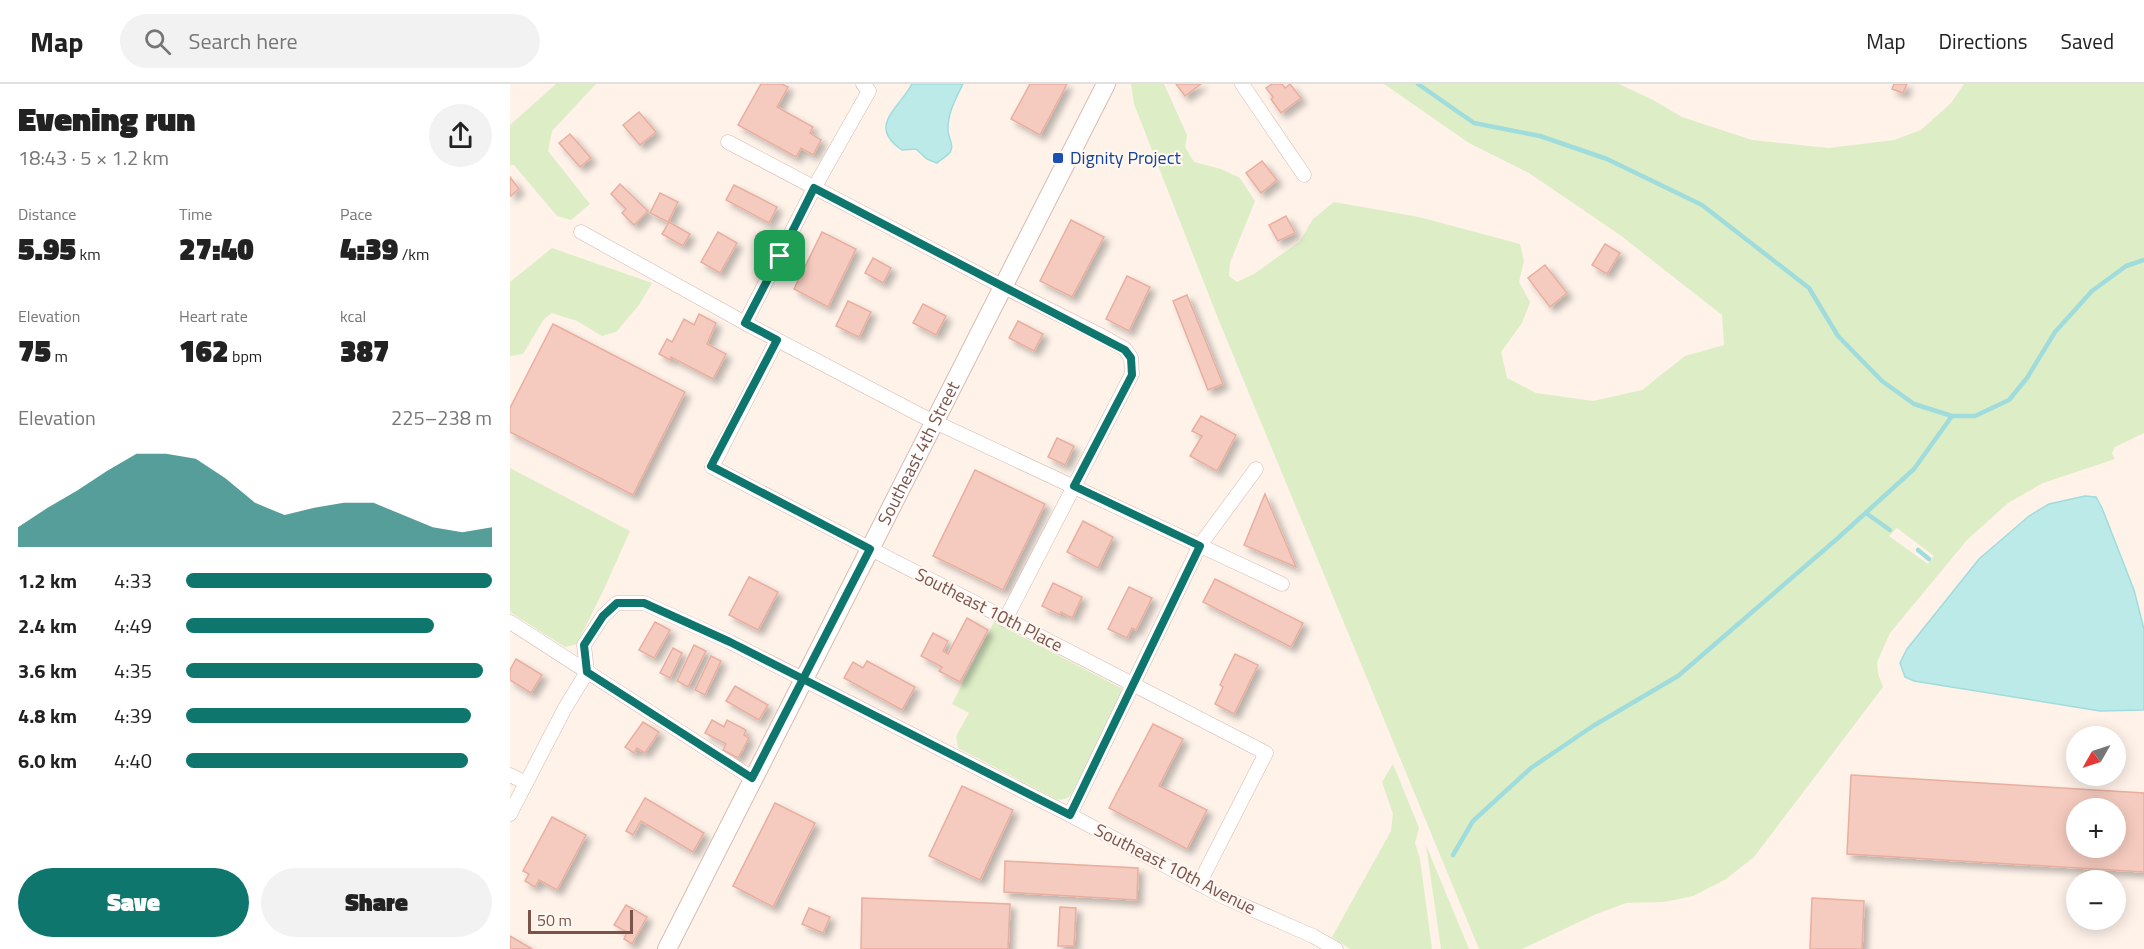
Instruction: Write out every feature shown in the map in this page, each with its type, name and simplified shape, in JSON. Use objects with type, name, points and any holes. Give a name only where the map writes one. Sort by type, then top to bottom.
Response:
[{"type":"street","points":[[745,323],[814,188],[869,91],[863,84]]},
{"type":"street","name":"Southeast 4th Street","points":[[667,949],[1106,84]]},
{"type":"street","points":[[1242,84],[1304,175]]},
{"type":"street","points":[[728,142],[1003,287],[1102,336],[1125,350],[1131,358],[1132,375],[1005,620]]},
{"type":"street","points":[[581,232],[745,323],[922,416],[936,420],[1282,584]]},
{"type":"street","name":"Southeast 10th Place","points":[[777,340],[711,466],[1266,753],[1199,884]]},
{"type":"street","points":[[1070,815],[1200,546],[1256,469]]},
{"type":"street","name":"Southeast 10th Avenue","points":[[587,672],[584,645],[603,616],[617,603],[644,603],[730,642],[1070,815],[1199,884],[1313,936],[1336,949]]},
{"type":"street","points":[[510,622],[752,778]]},
{"type":"street","points":[[510,814],[565,708],[587,672]]},
{"type":"street","points":[[510,775],[526,783]]},
{"type":"green space","points":[[556,84],[596,84],[552,131],[548,151],[590,204],[571,220],[557,216],[514,165],[510,165],[510,125]]},
{"type":"green space","points":[[1131,84],[1164,84],[1187,135],[1185,147],[1194,162],[1221,169],[1240,178],[1255,201],[1230,263],[1229,276],[1237,282],[1254,274],[1300,241],[1313,219],[1334,202],[1419,217],[1520,244],[1524,261],[1519,282],[1530,302],[1522,323],[1501,352],[1507,378],[1536,393],[1593,401],[1642,390],[1685,356],[1724,345],[1722,315],[1620,235],[1529,173],[1469,143],[1384,84],[1619,84],[1682,117],[1752,140],[1829,148],[1894,140],[1921,130],[1951,103],[1964,84],[2144,84],[2144,433],[2115,447],[2112,453],[2115,459],[2043,483],[2008,503],[1967,540],[1890,633],[1877,662],[1878,674],[1883,687],[1754,857],[1726,879],[1693,896],[1664,902],[1626,903],[1594,915],[1522,949],[1479,949],[1217,316],[1134,104]],"holes":[[[1897,528],[1934,556],[1928,564],[1889,536]]]},
{"type":"green space","points":[[552,248],[652,283],[639,305],[616,332],[602,336],[577,321],[552,313],[544,319],[523,354],[510,356],[510,282]]},
{"type":"green space","points":[[510,468],[630,531],[577,644],[565,647],[510,612]]},
{"type":"green space","points":[[994,622],[1121,688],[1122,694],[1119,701],[1071,795],[1066,799],[1056,799],[958,748],[956,736],[969,713],[952,704]]},
{"type":"green space","points":[[1393,764],[1419,828],[1415,843],[1420,859],[1432,949],[1350,949],[1332,937],[1391,831],[1393,814],[1382,782]]},
{"type":"green space","points":[[1426,845],[1469,949],[1441,949]]},
{"type":"water","points":[[912,84],[963,84],[949,118],[948,131],[951,150],[937,163],[927,159],[916,149],[902,150],[887,133],[886,125],[893,110]]},
{"type":"water","points":[[2085,496],[2096,497],[2102,508],[2134,590],[2144,629],[2144,710],[2100,711],[1914,681],[1905,677],[1900,663],[1907,649],[1979,559],[2029,516],[2049,504]]},
{"type":"building","points":[[761,84],[782,84],[788,87],[777,107],[813,127],[810,133],[821,140],[813,155],[801,148],[796,157],[738,125]]},
{"type":"building","points":[[1030,84],[1067,84],[1040,135],[1011,119]]},
{"type":"building","points":[[1176,84],[1201,84],[1185,96]]},
{"type":"building","points":[[1272,84],[1282,84],[1285,88],[1290,84],[1301,98],[1281,113],[1266,88]]},
{"type":"building","points":[[1894,84],[1907,84],[1903,93],[1892,89]]},
{"type":"building","points":[[639,112],[656,132],[640,145],[623,125]]},
{"type":"building","points":[[570,134],[591,158],[580,167],[559,143]]},
{"type":"building","points":[[1262,161],[1277,180],[1261,193],[1246,173]]},
{"type":"building","points":[[510,177],[519,189],[511,196],[510,195]]},
{"type":"building","points":[[620,184],[648,211],[634,225],[622,213],[626,209],[611,194]]},
{"type":"building","points":[[734,185],[777,207],[769,223],[726,200]]},
{"type":"building","points":[[660,193],[678,202],[668,222],[650,213]]},
{"type":"building","points":[[1286,216],[1295,233],[1278,241],[1269,225]]},
{"type":"building","points":[[1071,220],[1104,237],[1072,297],[1040,281]]},
{"type":"building","points":[[669,222],[690,234],[683,246],[662,234]]},
{"type":"building","points":[[718,232],[737,243],[720,273],[701,262]]},
{"type":"building","points":[[822,232],[856,249],[828,307],[794,289]]},
{"type":"building","points":[[1605,244],[1620,253],[1607,274],[1592,265]]},
{"type":"building","points":[[873,258],[891,268],[883,283],[865,273]]},
{"type":"building","points":[[1545,265],[1567,293],[1550,307],[1528,278]]},
{"type":"building","points":[[1127,276],[1150,287],[1129,331],[1106,319]]},
{"type":"building","points":[[1187,295],[1223,384],[1208,390],[1173,301]]},
{"type":"building","points":[[848,301],[871,312],[859,337],[836,326]]},
{"type":"building","points":[[923,304],[946,316],[936,335],[913,323]]},
{"type":"building","points":[[699,314],[716,323],[707,344],[726,354],[713,379],[671,357],[670,360],[659,354],[667,339],[672,342],[684,319],[694,325]]},
{"type":"building","points":[[1018,321],[1043,334],[1034,351],[1009,338]]},
{"type":"building","points":[[553,324],[685,392],[633,495],[510,432],[510,408]]},
{"type":"building","points":[[1201,416],[1236,435],[1217,471],[1190,456],[1202,436],[1192,431]]},
{"type":"building","points":[[1057,438],[1074,446],[1065,465],[1048,457]]},
{"type":"building","points":[[975,470],[1045,504],[1003,590],[933,556]]},
{"type":"building","points":[[1265,494],[1296,567],[1244,545]]},
{"type":"building","points":[[1083,521],[1113,537],[1098,568],[1067,552]]},
{"type":"building","points":[[749,577],[778,592],[758,630],[729,615]]},
{"type":"building","points":[[1215,579],[1303,623],[1291,647],[1203,602]]},
{"type":"building","points":[[1053,583],[1082,597],[1072,618],[1042,606]]},
{"type":"building","points":[[1129,587],[1152,598],[1136,630],[1132,628],[1127,638],[1108,629]]},
{"type":"building","points":[[967,618],[988,630],[960,682],[939,671],[942,667],[921,656],[933,633],[948,641],[943,651],[948,654]]},
{"type":"building","points":[[655,622],[670,630],[654,658],[639,650]]},
{"type":"building","points":[[694,645],[706,651],[688,687],[677,681]]},
{"type":"building","points":[[673,648],[682,653],[670,678],[660,673]]},
{"type":"building","points":[[1235,654],[1258,665],[1234,714],[1215,704],[1223,687],[1220,685]]},
{"type":"building","points":[[711,656],[721,661],[705,695],[695,690]]},
{"type":"building","points":[[516,659],[542,675],[531,693],[510,680],[510,670]]},
{"type":"building","points":[[867,661],[915,687],[902,710],[844,678],[853,662],[863,668]]},
{"type":"building","points":[[735,686],[768,705],[759,720],[726,701]]},
{"type":"building","points":[[712,720],[724,727],[727,720],[746,730],[744,735],[749,738],[738,758],[723,750],[726,744],[705,733]]},
{"type":"building","points":[[643,722],[659,732],[645,753],[637,748],[634,753],[625,747]]},
{"type":"building","points":[[1153,724],[1183,739],[1159,786],[1207,810],[1187,849],[1109,808]]},
{"type":"building","points":[[1851,775],[2144,793],[2144,872],[1847,854]]},
{"type":"building","points":[[962,786],[1013,810],[980,880],[929,856]]},
{"type":"building","points":[[645,798],[704,833],[693,852],[641,821],[633,835],[626,831]]},
{"type":"building","points":[[775,803],[815,823],[773,907],[733,886]]},
{"type":"building","points":[[552,817],[586,835],[557,890],[539,880],[535,887],[525,881],[529,874],[523,871]]},
{"type":"building","points":[[1005,861],[1138,868],[1137,900],[1004,892]]},
{"type":"building","points":[[862,898],[1010,904],[1008,949],[861,949]]},
{"type":"building","points":[[1812,898],[1864,901],[1862,949],[1810,949]]},
{"type":"building","points":[[626,905],[647,917],[632,944],[624,939],[627,932],[614,925]]},
{"type":"building","points":[[1060,907],[1076,908],[1074,946],[1058,946]]},
{"type":"building","points":[[809,908],[830,917],[823,933],[802,924]]},
{"type":"building","points":[[510,936],[532,949],[510,949]]},
{"type":"waterway","points":[[1418,84],[1474,123],[1540,136],[1607,159],[1702,205],[1809,288],[1838,336],[1882,381],[1914,404],[1952,416],[1975,416],[2009,400],[2027,378],[2055,332],[2092,291],[2126,266],[2144,260]]},
{"type":"waterway","points":[[1453,855],[1473,821],[1531,768],[1593,726],[1678,676],[1838,538],[1914,469],[1952,416]]},
{"type":"waterway","points":[[1866,513],[1890,530]]},
{"type":"waterway","points":[[1918,550],[1929,559]]},
{"type":"place","name":"Dignity Project","points":[[1058,158]]},
{"type":"route","points":[[780,256],[745,323],[777,340],[711,466],[870,549],[803,679],[730,642],[644,603],[617,603],[603,616],[584,645],[587,672],[752,778],[803,679],[1070,815],[1200,546],[1074,486],[1132,375],[1131,358],[1125,350],[1102,336],[814,188],[780,256]]}]
